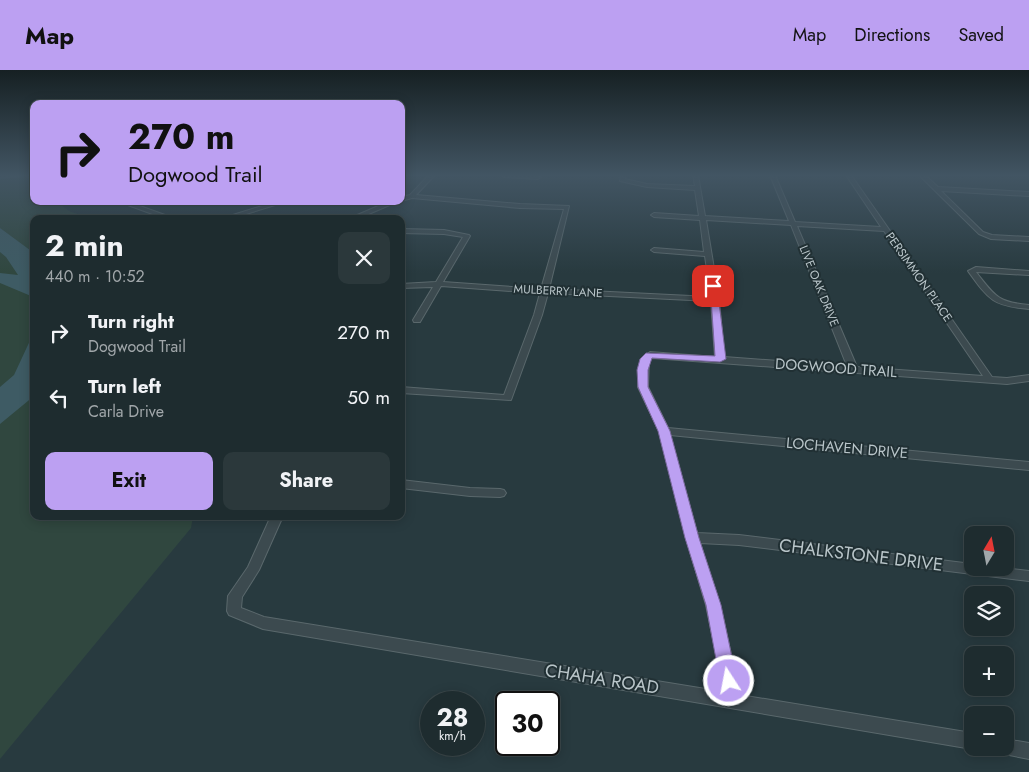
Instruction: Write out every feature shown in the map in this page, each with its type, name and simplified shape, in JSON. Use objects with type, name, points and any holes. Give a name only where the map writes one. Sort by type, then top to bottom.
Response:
[{"type":"street","points":[[140,208],[161,215]]},
{"type":"street","points":[[237,215],[262,208]]},
{"type":"street","points":[[361,215],[379,208]]},
{"type":"street","points":[[405,390],[508,398],[538,315],[567,208]]},
{"type":"street","points":[[702,208],[715,299],[720,359]]},
{"type":"street","name":"LIVE OAK DRIVE","points":[[786,208],[852,369]]},
{"type":"street","name":"PERSIMMON PLACE","points":[[871,208],[989,380]]},
{"type":"street","points":[[955,208],[977,230],[992,237],[1029,239]]},
{"type":"street","points":[[654,215],[885,229]]},
{"type":"street","points":[[405,230],[444,232],[467,236],[417,320]]},
{"type":"street","points":[[654,250],[709,254]]},
{"type":"street","points":[[1029,273],[976,269],[972,271],[995,301],[1005,305],[1029,307]]},
{"type":"street","name":"MULBERRY LANE","points":[[405,286],[440,284],[715,299]]},
{"type":"street","name":"DOGWOOD TRAIL","points":[[664,431],[643,387],[642,370],[645,359],[650,355],[989,380],[1007,381],[1029,378]]},
{"type":"street","points":[[664,431],[692,538],[714,605],[733,700]]},
{"type":"street","name":"LOCHAVEN DRIVE","points":[[664,431],[1029,466]]},
{"type":"street","points":[[405,484],[470,492],[500,493]]},
{"type":"street","name":"CHAHA ROAD","points":[[275,520],[254,570],[235,596],[234,611],[263,623],[964,740]]},
{"type":"street","name":"CHALKSTONE DRIVE","points":[[692,538],[739,540],[1029,576]]},
{"type":"street","points":[[1014,748],[1029,751]]},
{"type":"green space","points":[[0,208],[65,208],[80,215],[30,215],[30,520],[192,520],[191,528],[0,759]]},
{"type":"water","points":[[0,228],[30,250],[30,296],[0,283],[0,273],[18,275],[6,257],[0,252]]},
{"type":"water","points":[[30,341],[30,399],[0,424],[0,387],[14,375]]},
{"type":"route","points":[[713,286],[720,359],[650,355],[645,359],[642,370],[643,387],[664,431],[692,538],[714,605],[729,681]]}]
